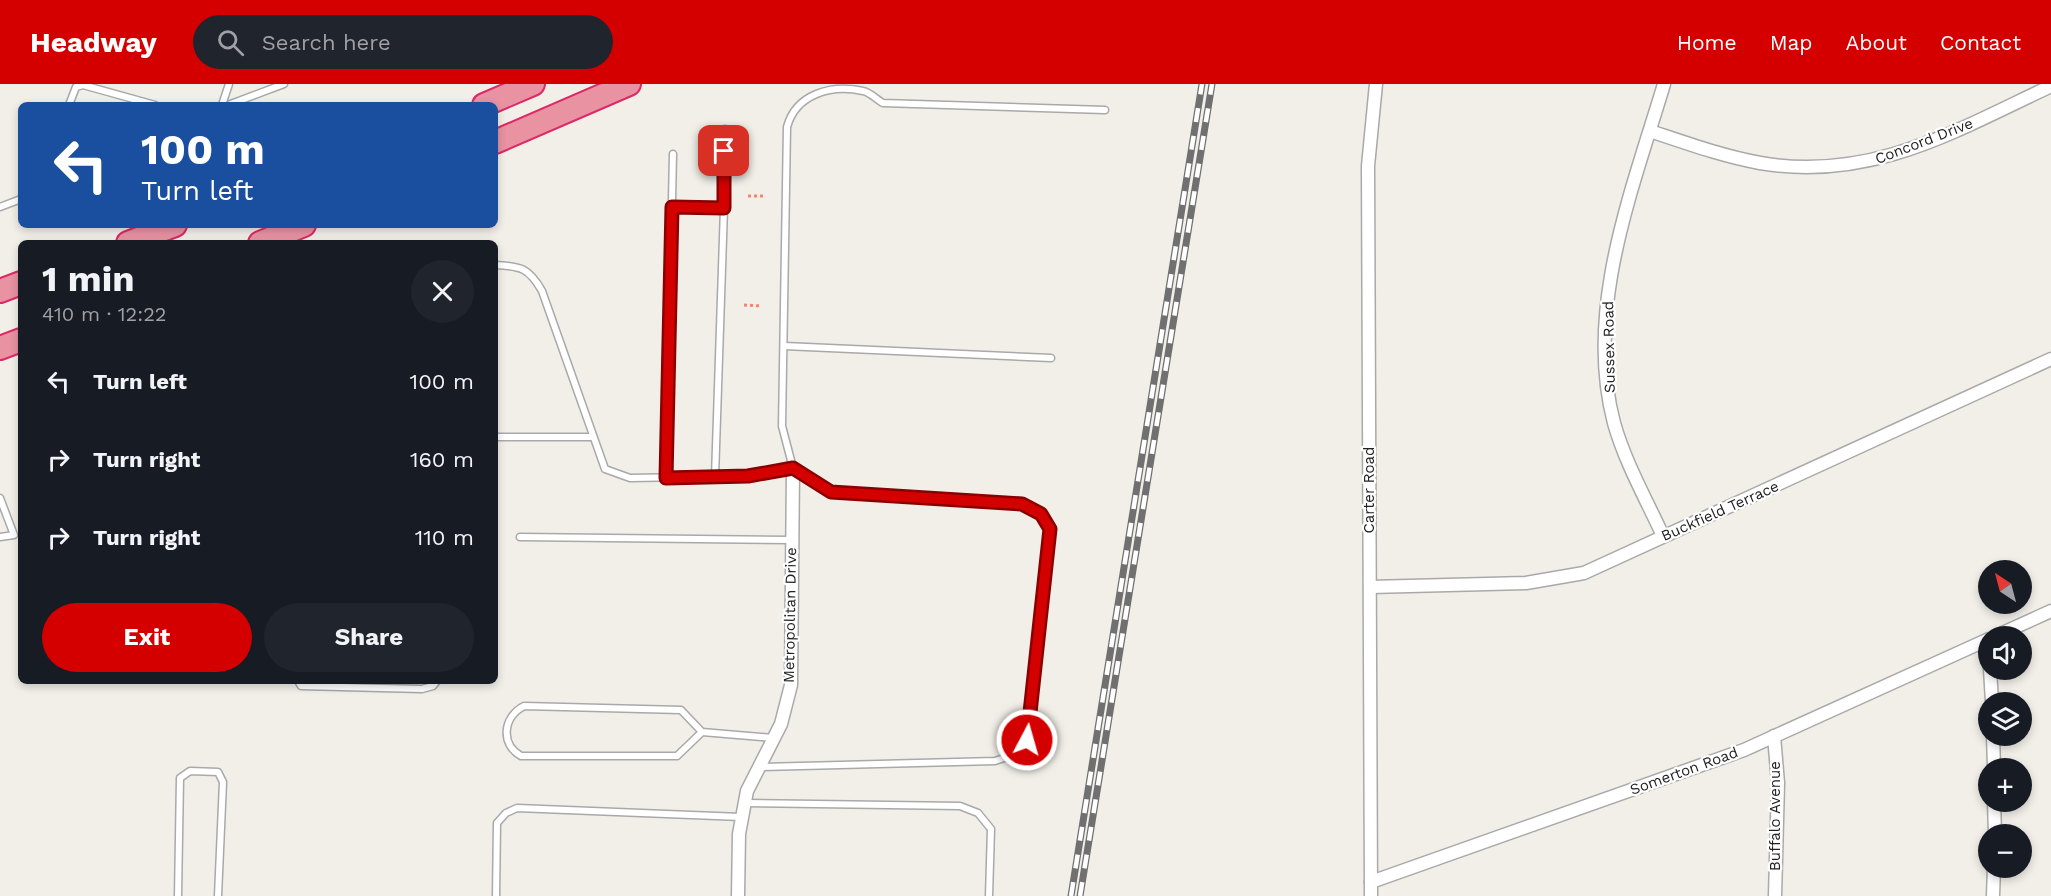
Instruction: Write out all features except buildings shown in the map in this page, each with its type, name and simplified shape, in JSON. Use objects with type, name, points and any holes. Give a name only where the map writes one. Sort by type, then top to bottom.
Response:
[{"type":"highway","points":[[491,102],[533,84]]},
{"type":"highway","points":[[498,141],[629,84]]},
{"type":"highway","points":[[136,240],[167,228]]},
{"type":"highway","points":[[267,240],[297,228]]},
{"type":"highway","points":[[0,291],[18,284]]},
{"type":"highway","points":[[0,348],[18,341]]},
{"type":"street","name":"Carter Road","points":[[1371,896],[1368,166],[1376,84]]},
{"type":"street","name":"Sussex Road","points":[[1664,84],[1611,276],[1606,311],[1609,395],[1614,422],[1635,477],[1664,536]]},
{"type":"street","name":"Concord Drive","points":[[1650,131],[1728,156],[1761,163],[1820,166],[1860,164],[1894,155],[1941,137],[2051,86]]},
{"type":"street","name":"Buckfield Terrace","points":[[1370,587],[1526,583],[1567,578],[1584,573],[2051,359]]},
{"type":"street","name":"Metropolitan Drive","points":[[738,896],[741,817],[744,803],[756,767],[780,724],[791,685],[793,468]]},
{"type":"street","points":[[2018,626],[2051,611]]},
{"type":"street","name":"Somerton Road","points":[[1371,882],[1733,754],[1978,645]]},
{"type":"street","name":"Buffalo Avenue","points":[[1774,736],[1778,783],[1775,896]]},
{"type":"street","points":[[1993,896],[1994,878]]},
{"type":"lane","points":[[223,102],[229,84]]},
{"type":"lane","points":[[236,102],[284,84]]},
{"type":"lane","points":[[70,102],[76,87],[83,85],[144,102]]},
{"type":"lane","points":[[793,468],[782,426],[787,127],[791,112],[803,99],[824,90],[864,91],[883,104],[1105,110]]},
{"type":"lane","points":[[715,477],[725,129]]},
{"type":"lane","points":[[666,478],[673,154]]},
{"type":"lane","points":[[0,207],[18,200]]},
{"type":"lane","points":[[672,207],[724,208]]},
{"type":"lane","points":[[498,265],[517,266],[533,274],[542,291],[605,469],[630,478],[666,478],[748,476],[793,468],[831,492],[1022,504],[1041,514],[1050,529],[1027,740],[1013,755],[995,761],[756,767]]},
{"type":"lane","points":[[784,346],[1051,358]]},
{"type":"lane","points":[[498,437],[593,437]]},
{"type":"lane","points":[[0,498],[14,535],[18,538]]},
{"type":"lane","points":[[0,537],[14,535]]},
{"type":"lane","points":[[520,537],[791,540]]},
{"type":"lane","points":[[300,684],[301,686],[422,690],[435,684]]},
{"type":"lane","points":[[702,732],[677,756],[521,756],[512,750],[507,741],[508,723],[513,712],[524,706],[681,710],[702,732],[773,738]]},
{"type":"lane","points":[[178,896],[180,778],[190,771],[218,772],[223,782],[218,896]]},
{"type":"lane","points":[[744,803],[960,806],[978,813],[991,829],[989,896]]},
{"type":"lane","points":[[496,896],[497,823],[506,813],[517,808],[741,817]]},
{"type":"path","points":[[748,196],[765,196]]},
{"type":"path","points":[[744,305],[762,306]]},
{"type":"railway","points":[[1071,896],[1202,84]]},
{"type":"railway","points":[[1080,896],[1212,84]]},
{"type":"route","points":[[724,151],[724,208],[672,207],[666,478],[748,476],[793,468],[831,492],[1022,504],[1041,514],[1050,529],[1027,740]]}]
